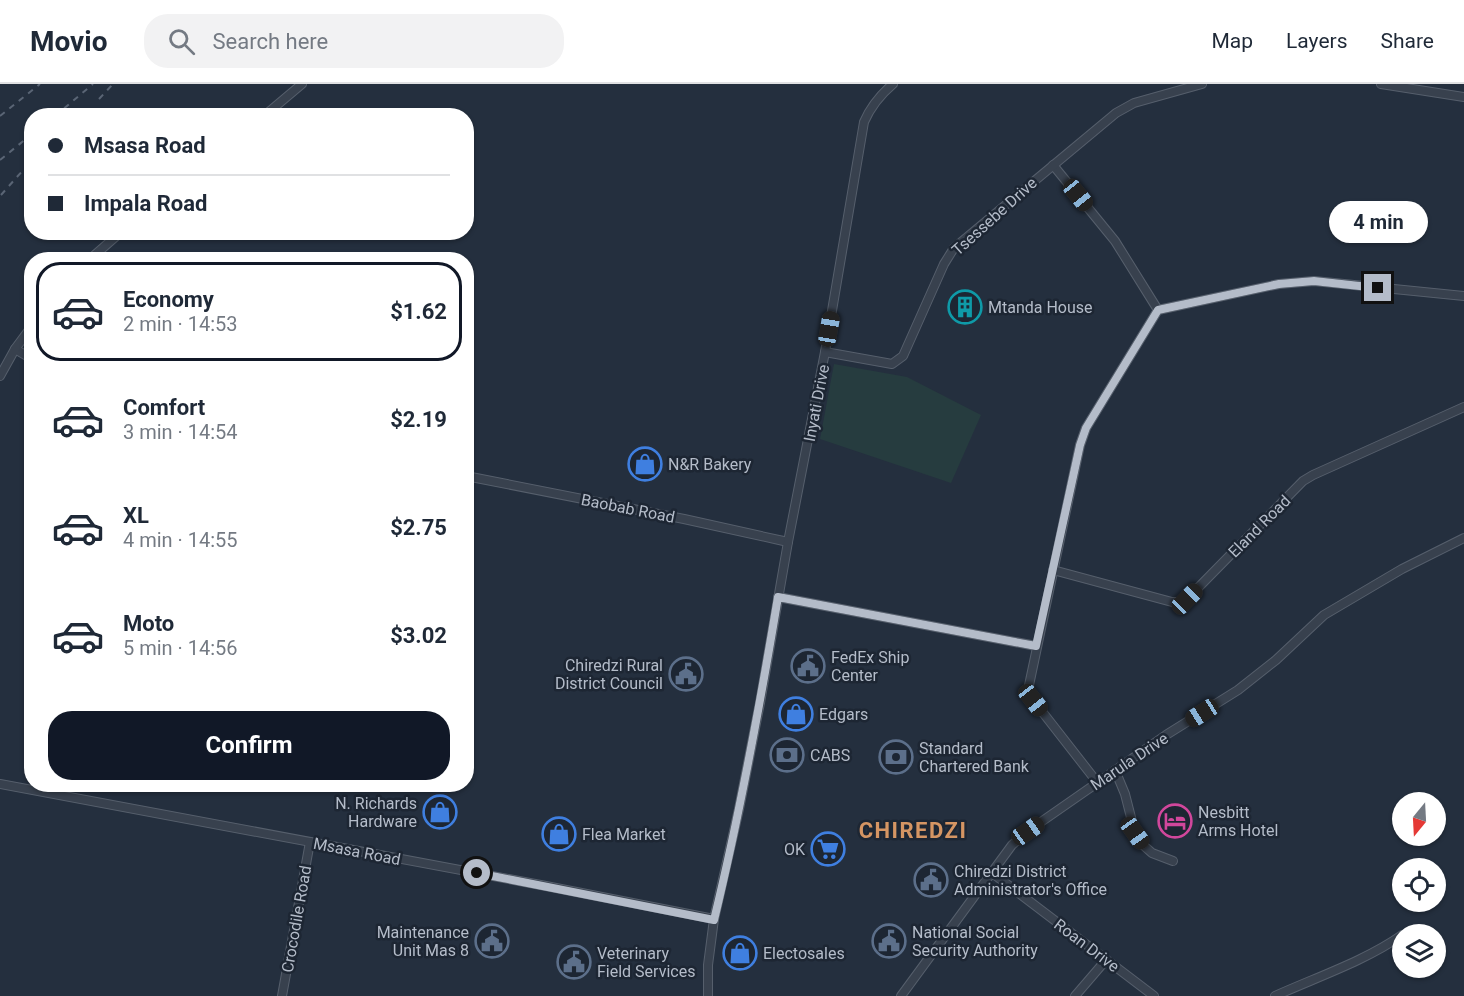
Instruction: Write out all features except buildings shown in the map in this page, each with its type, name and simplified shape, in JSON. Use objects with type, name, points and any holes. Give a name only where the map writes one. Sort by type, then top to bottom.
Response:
[{"type":"street","points":[[274,108],[302,84]]},
{"type":"street","name":"Inyati Drive","points":[[708,996],[708,965],[714,920],[760,703],[825,352],[864,122],[882,92],[893,84]]},
{"type":"street","name":"Tsessebe Drive","points":[[825,352],[892,364],[903,356],[944,264],[954,248],[1116,112],[1134,103],[1200,84]]},
{"type":"street","points":[[1381,84],[1464,97]]},
{"type":"street","points":[[1053,165],[1114,241],[1158,310]]},
{"type":"street","points":[[98,252],[113,240]]},
{"type":"street","points":[[1097,782],[1028,690],[1080,445],[1086,428],[1158,310],[1279,284],[1314,281],[1464,296]]},
{"type":"street","points":[[0,376],[24,337]]},
{"type":"street","points":[[15,350],[24,355]]},
{"type":"street","name":"Eland Road","points":[[1053,570],[1172,602],[1181,602],[1187,599],[1303,481],[1464,407]]},
{"type":"street","name":"Baobab Road","points":[[474,478],[788,542]]},
{"type":"street","name":"Marula Drive","points":[[901,996],[1012,845],[1028,831],[1166,735],[1238,690],[1276,660],[1323,615],[1402,569],[1464,538]]},
{"type":"street","points":[[778,597],[1036,646]]},
{"type":"street","points":[[1115,770],[1125,794],[1135,833],[1152,853],[1173,861]]},
{"type":"street","name":"Msasa Road","points":[[0,784],[24,789]]},
{"type":"street","name":"Msasa Road","points":[[43,792],[534,883],[714,920]]},
{"type":"street","name":"Crocodile Road","points":[[282,996],[309,842]]},
{"type":"street","name":"Roan Drive","points":[[991,873],[1154,996]]},
{"type":"street","points":[[1275,996],[1392,943]]},
{"type":"street","points":[[1075,996],[1106,960]]},
{"type":"green space","points":[[834,364],[907,377],[981,415],[951,483],[820,439]]},
{"type":"railway","points":[[0,116],[40,84]]},
{"type":"railway","points":[[64,108],[93,84]]},
{"type":"railway","points":[[99,99],[113,84]]},
{"type":"railway","points":[[0,160],[24,140]]},
{"type":"railway","points":[[1,195],[24,169]]},
{"type":"place","name":"Mtanda House","points":[[965,307]]},
{"type":"place","name":"N&R Bakery","points":[[645,464]]},
{"type":"place","name":"FedEx Ship Center","points":[[808,666]]},
{"type":"place","name":"Chiredzi Rural District Council","points":[[686,674]]},
{"type":"place","name":"Edgars","points":[[796,714]]},
{"type":"place","name":"CABS","points":[[787,755]]},
{"type":"place","name":"Standard Chartered Bank","points":[[896,757]]},
{"type":"place","name":"N. Richards Hardware","points":[[440,812]]},
{"type":"place","name":"Nesbitt Arms Hotel","points":[[1175,821]]},
{"type":"place","name":"Flea Market","points":[[559,834]]},
{"type":"place","name":"OK","points":[[828,849]]},
{"type":"place","name":"Chiredzi District Administrator's Office","points":[[931,880]]},
{"type":"place","name":"Maintenance Unit Mas 8","points":[[492,941]]},
{"type":"place","name":"National Social Security Authority","points":[[889,941]]},
{"type":"place","name":"Electosales","points":[[740,953]]},
{"type":"place","name":"Veterinary Field Services","points":[[574,962]]},
{"type":"district","name":"CHIREDZI","points":[[913,830]]},
{"type":"route","points":[[477,873],[714,920],[739,809],[778,597],[1036,646],[1080,445],[1086,428],[1158,310],[1279,284],[1314,281],[1378,288]]}]
